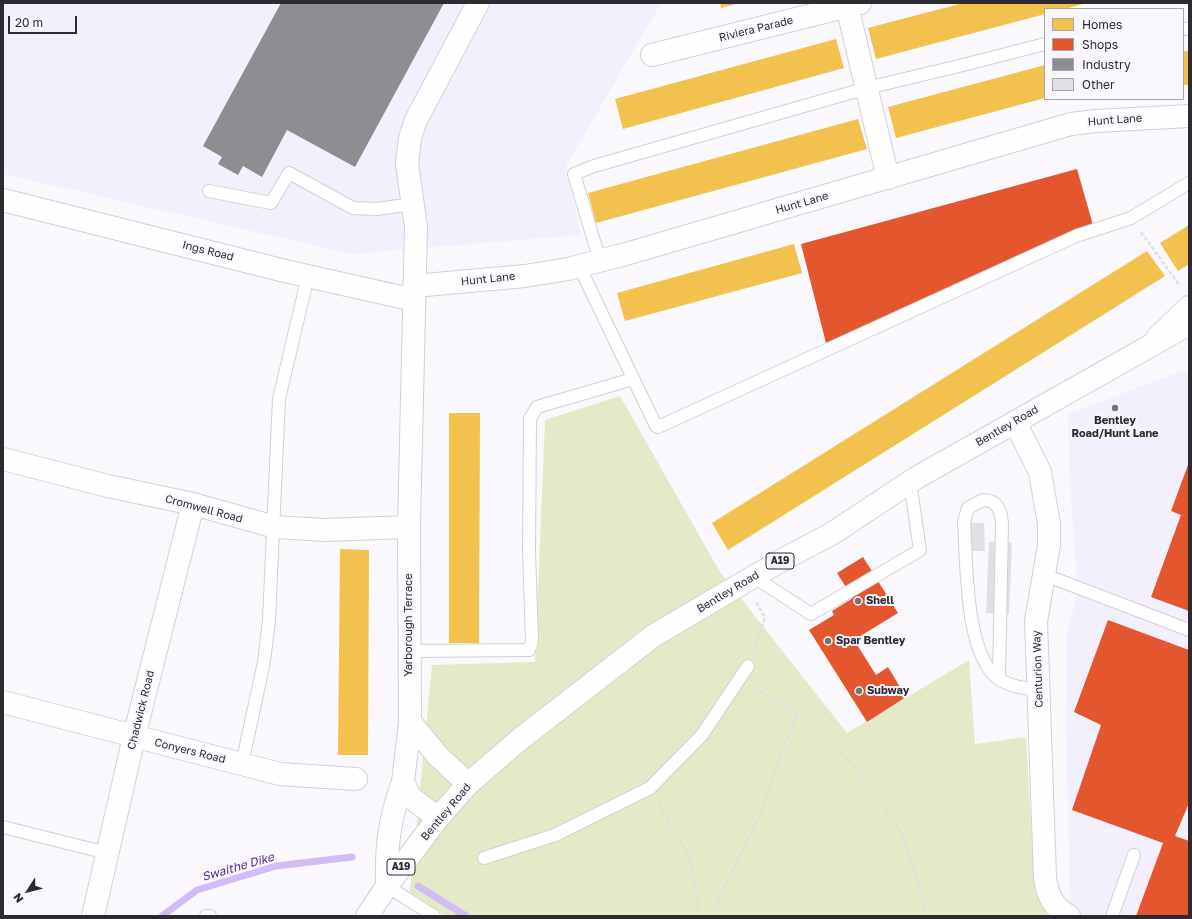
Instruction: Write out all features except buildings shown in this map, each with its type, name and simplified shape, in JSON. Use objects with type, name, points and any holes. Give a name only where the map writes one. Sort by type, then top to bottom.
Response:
[{"type":"main road","points":[[409,527],[416,227],[407,164],[410,138],[416,120],[478,3]]},
{"type":"main road","points":[[853,5],[867,88],[888,178]]},
{"type":"main road","name":"Riviera Parade","points":[[652,55],[853,5]]},
{"type":"main road","name":"Hunt Lane","points":[[414,293],[525,276],[600,261],[1071,124],[1096,121],[1189,116]]},
{"type":"main road","name":"Ings Road","points":[[3,200],[308,276],[414,293]]},
{"type":"main road","name":"Bentley Road","points":[[1152,343],[1187,300]]},
{"type":"main road","name":"Bentley Road","points":[[367,916],[387,886],[438,818],[468,784],[519,740],[653,636],[833,533],[910,482],[1152,343],[1189,324]]},
{"type":"main road","name":"Bentley Road","points":[[1152,343],[1189,339]]},
{"type":"main road","name":"Centurion Way","points":[[1015,422],[1040,472],[1044,491],[1049,545],[1036,621],[1045,877],[1046,889],[1055,906],[1069,916]]},
{"type":"main road","name":"Cromwell Road","points":[[3,458],[108,486],[193,504],[275,527],[325,530],[409,527]]},
{"type":"main road","name":"Chadwick Road","points":[[93,916],[134,737],[193,504]]},
{"type":"main road","name":"Yarborough Terrace","points":[[387,886],[386,850],[394,807],[402,782],[410,722],[409,527]]},
{"type":"main road","name":"Conyers Road","points":[[3,702],[280,774],[356,779]]},
{"type":"main road","points":[[410,722],[438,756],[468,784]]},
{"type":"main road","points":[[402,782],[410,797],[438,818]]},
{"type":"lane","points":[[600,261],[574,174],[594,166],[867,88],[1044,44]]},
{"type":"lane","points":[[208,191],[271,203],[289,173],[353,208],[377,209],[412,204]]},
{"type":"lane","points":[[579,266],[656,426],[658,427],[1076,236],[1131,218],[1189,183]]},
{"type":"lane","points":[[242,764],[264,662],[269,620],[275,527],[279,399],[308,276]]},
{"type":"lane","points":[[410,652],[529,650],[532,641],[529,551],[530,419],[537,407],[633,379]]},
{"type":"lane","points":[[749,580],[811,614],[920,550],[910,482]]},
{"type":"lane","points":[[999,679],[1002,524],[999,507],[995,503],[983,500],[968,508],[964,522],[969,609],[977,645],[987,664],[999,679],[1014,687],[1039,690]]},
{"type":"lane","points":[[1045,575],[1189,630]]},
{"type":"lane","points":[[484,858],[555,835],[650,788],[702,735],[741,679],[748,666]]},
{"type":"lane","points":[[3,827],[107,853]]},
{"type":"lane","points":[[1112,916],[1134,855]]},
{"type":"lane","points":[[387,886],[434,916]]},
{"type":"path","points":[[1131,218],[1187,300]]},
{"type":"path","points":[[748,666],[765,618],[749,580]]},
{"type":"path","points":[[741,679],[796,714],[860,771],[904,837],[927,916]]},
{"type":"path","points":[[711,916],[760,812],[796,714]]},
{"type":"path","points":[[650,788],[690,858],[700,916]]},
{"type":"shaded area","points":[[3,3],[661,3],[566,166],[581,235],[351,254],[3,174]]},
{"type":"shaded area","points":[[1184,370],[1189,372],[1189,916],[1068,916],[1070,897],[1066,726],[1067,632],[1078,593],[1070,482],[1068,414]]},
{"type":"green space","points":[[620,396],[720,572],[847,733],[969,660],[975,744],[1026,737],[1035,892],[1048,916],[446,916],[410,892],[432,665],[535,662],[545,420]]},
{"type":"waterway","name":"Swaithe Dike","points":[[162,916],[197,890],[276,866],[352,857]]},
{"type":"waterway","name":"Swaithe Dike","points":[[418,886],[466,916]]},
{"type":"place","name":"Bentley Road/Hunt Lane","points":[[1115,408]]},
{"type":"place","name":"Shell","points":[[858,601]]},
{"type":"place","name":"Spar Bentley","points":[[828,641]]},
{"type":"place","name":"Subway","points":[[859,691]]}]
